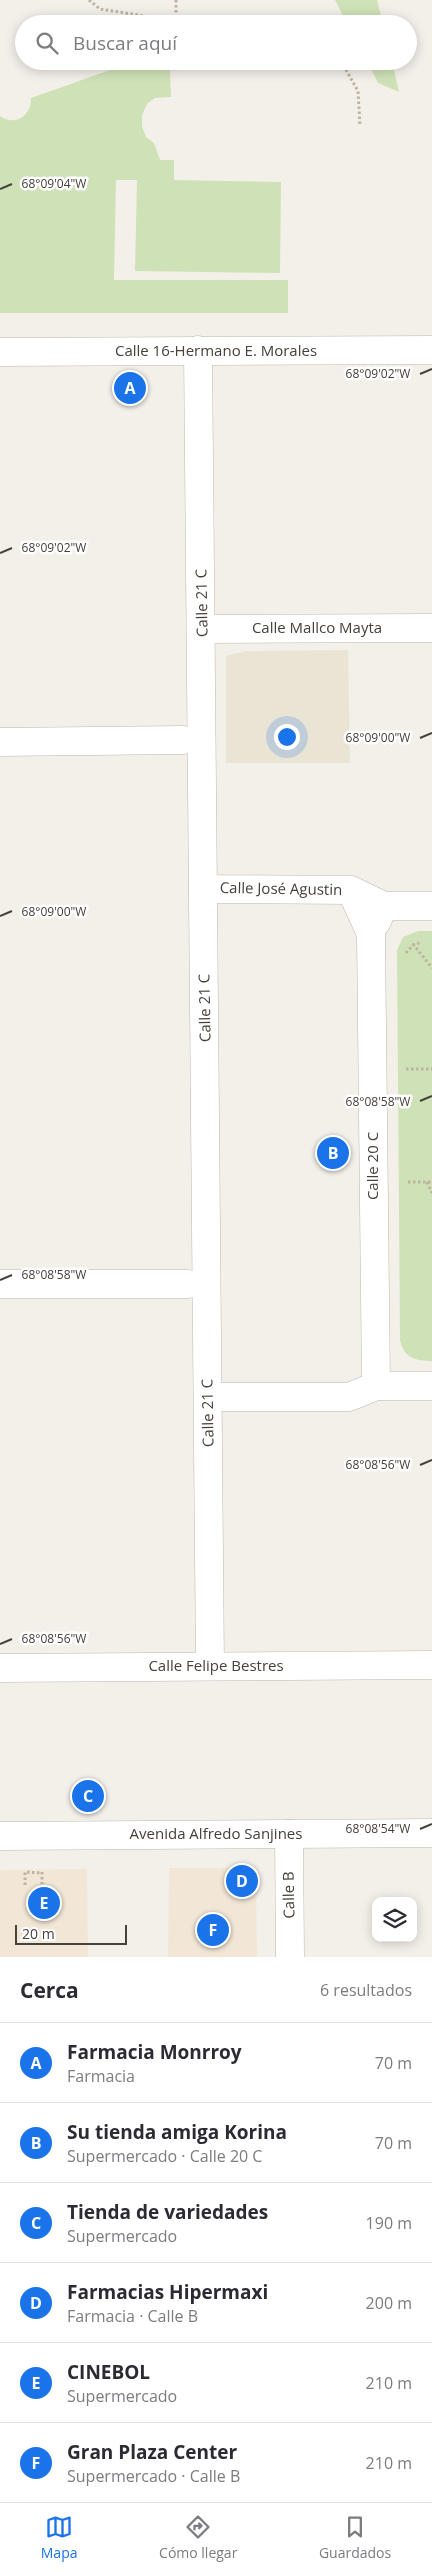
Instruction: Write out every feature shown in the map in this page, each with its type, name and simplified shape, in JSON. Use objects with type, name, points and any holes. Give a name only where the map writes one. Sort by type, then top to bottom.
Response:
[{"type":"street","name":"Calle 21 C","points":[[198,350],[210,1666]]},
{"type":"street","name":"Calle 16-Hermano E. Morales","points":[[0,352],[432,350]]},
{"type":"street","name":"Calle Mallco Mayta","points":[[202,630],[432,628]]},
{"type":"street","points":[[0,742],[183,740]]},
{"type":"street","name":"Calle José Agustin","points":[[204,889],[351,890],[384,906],[432,906]]},
{"type":"street","name":"Calle 20 C","points":[[351,890],[371,934],[376,1386]]},
{"type":"street","points":[[371,934],[384,906]]},
{"type":"street","points":[[0,1284],[188,1284]]},
{"type":"street","points":[[208,1397],[349,1397],[376,1386],[432,1386]]},
{"type":"street","name":"Calle Felipe Bestres","points":[[0,1668],[432,1665]]},
{"type":"street","name":"Avenida Alfredo Sanjines","points":[[0,1836],[432,1833]]},
{"type":"street","name":"Calle B","points":[[288,1834],[290,1957]]},
{"type":"path","points":[[89,0],[100,9],[141,15]]},
{"type":"path","points":[[176,0],[176,15]]},
{"type":"path","points":[[346,70],[358,91],[360,126]]},
{"type":"path","points":[[413,945],[432,968]]},
{"type":"path","points":[[398,1069],[432,1069]]},
{"type":"path","points":[[407,1182],[432,1182]]},
{"type":"path","points":[[426,1182],[432,1193]]},
{"type":"path","points":[[25,1885],[25,1872],[42,1872],[42,1884]]},
{"type":"shaded area","points":[[348,650],[350,763],[226,763],[226,656],[246,651]]},
{"type":"shaded area","points":[[169,1868],[243,1868],[252,1873],[256,1880],[257,1957],[168,1957]]},
{"type":"shaded area","points":[[87,1869],[88,1957],[0,1957],[0,1870]]},
{"type":"green space","points":[[335,0],[377,0],[381,15],[342,15]]},
{"type":"green space","points":[[110,70],[170,70],[171,97],[155,98],[147,104],[142,115],[142,126],[146,137],[154,143],[160,160],[174,160],[174,180],[281,182],[280,273],[135,271],[137,180],[116,180],[114,280],[288,280],[288,313],[0,313],[0,116],[6,119],[17,120],[29,110],[31,98]]},
{"type":"green space","points":[[372,70],[394,70],[399,92],[378,83]]},
{"type":"green space","points":[[418,931],[432,931],[432,1361],[415,1359],[407,1355],[400,1340],[397,950],[403,937]]},
{"type":"place","name":"Farmacia Monrroy","points":[[130,388]]},
{"type":"place","name":"Su tienda amiga Korina","points":[[333,1153]]},
{"type":"place","name":"Tienda de variedades","points":[[88,1796]]},
{"type":"place","name":"Farmacias Hipermaxi","points":[[242,1881]]},
{"type":"place","name":"CINEBOL","points":[[44,1903]]},
{"type":"place","name":"Gran Plaza Center","points":[[213,1930]]}]
